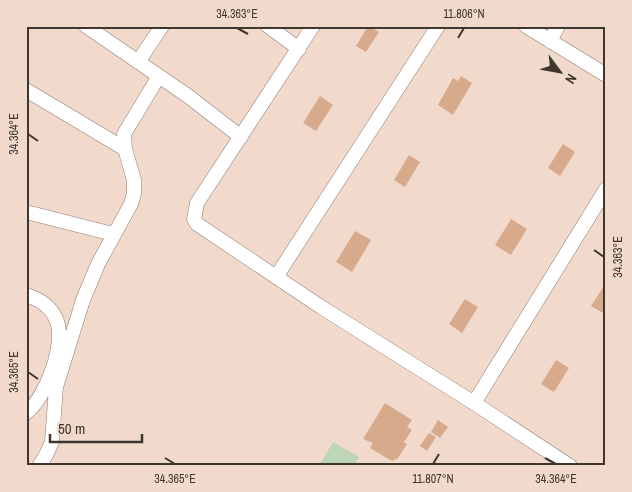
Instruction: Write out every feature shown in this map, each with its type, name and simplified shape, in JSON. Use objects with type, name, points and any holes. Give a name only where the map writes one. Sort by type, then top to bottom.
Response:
[{"type":"street","points":[[86,26],[159,76],[241,137]]},
{"type":"street","points":[[138,62],[162,26]]},
{"type":"street","points":[[268,26],[299,49]]},
{"type":"street","points":[[313,26],[197,203],[194,219],[201,228],[320,307],[474,403],[567,465]]},
{"type":"street","points":[[276,277],[438,26]]},
{"type":"street","points":[[526,26],[606,75]]},
{"type":"street","points":[[550,41],[558,26]]},
{"type":"street","points":[[39,466],[52,442],[56,387],[84,300],[98,264],[131,204],[134,194],[134,180],[125,149],[124,134],[159,76]]},
{"type":"street","points":[[26,90],[125,149]]},
{"type":"street","points":[[474,403],[606,189]]},
{"type":"street","points":[[26,212],[113,234]]},
{"type":"street","points":[[26,295],[41,302],[52,312],[56,319],[58,332],[53,366],[48,383],[36,403],[26,413]]},
{"type":"green space","points":[[333,442],[359,457],[354,466],[319,466]]},
{"type":"building","points":[[368,26],[379,32],[366,52],[356,46]]},
{"type":"building","points":[[461,76],[472,83],[453,115],[438,105],[453,78],[458,81]]},
{"type":"building","points":[[320,96],[333,105],[316,131],[303,123]]},
{"type":"building","points":[[563,144],[575,152],[560,176],[548,168]]},
{"type":"building","points":[[409,155],[420,162],[405,187],[394,180]]},
{"type":"building","points":[[511,219],[527,229],[511,255],[495,245]]},
{"type":"building","points":[[355,231],[371,240],[352,272],[336,262]]},
{"type":"building","points":[[606,283],[606,308],[603,313],[591,306]]},
{"type":"building","points":[[465,299],[478,307],[462,333],[449,324]]},
{"type":"building","points":[[556,360],[569,368],[554,392],[541,384]]},
{"type":"building","points":[[385,403],[412,420],[407,427],[412,430],[404,442],[407,444],[398,458],[392,461],[370,448],[373,443],[363,439]]},
{"type":"building","points":[[438,420],[448,427],[440,438],[431,432]]},
{"type":"building","points":[[429,433],[436,437],[427,451],[420,446]]}]
